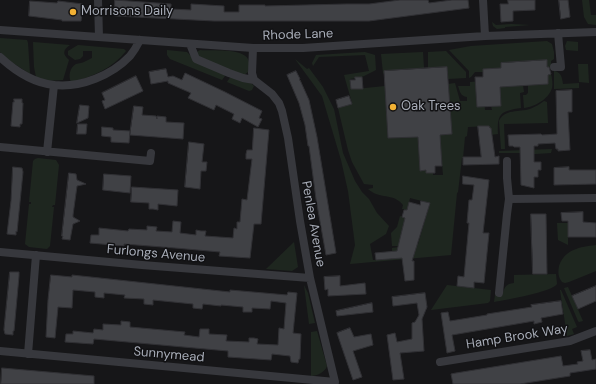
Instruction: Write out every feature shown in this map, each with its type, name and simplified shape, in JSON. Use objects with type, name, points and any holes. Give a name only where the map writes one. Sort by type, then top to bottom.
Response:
[{"type":"street","points":[[98,0],[99,37]]},
{"type":"street","points":[[483,0],[485,36]]},
{"type":"street","name":"Rhode Lane","points":[[0,30],[254,48],[303,48],[485,36],[596,32]]},
{"type":"street","points":[[554,67],[562,67],[558,33]]},
{"type":"street","points":[[0,57],[12,67],[44,83],[66,85],[84,82],[106,73],[127,58],[140,40]]},
{"type":"street","name":"Penlea Avenue","points":[[190,44],[193,56],[199,61],[244,78],[254,80],[276,98],[282,111],[310,278],[335,382]]},
{"type":"street","points":[[254,48],[252,73],[254,80]]},
{"type":"street","points":[[47,152],[54,85]]},
{"type":"street","points":[[0,147],[150,161],[151,153]]},
{"type":"street","points":[[499,293],[509,200],[507,161]]},
{"type":"street","points":[[509,200],[596,198]]},
{"type":"street","name":"Furlongs Avenue","points":[[0,252],[150,266],[310,278]]},
{"type":"street","points":[[28,354],[36,255]]},
{"type":"street","name":"Hamp Brook Way","points":[[440,362],[570,341],[596,331]]},
{"type":"street","name":"Sunnymead","points":[[0,351],[335,382]]},
{"type":"shaded area","points":[[582,0],[589,0],[591,15],[596,15],[596,25],[588,24],[584,17]]},
{"type":"shaded area","points":[[492,22],[496,25],[530,25],[497,29],[493,26]]},
{"type":"shaded area","points":[[0,38],[27,40],[30,74],[7,59],[0,52]]},
{"type":"shaded area","points":[[547,41],[552,44],[554,52],[554,59],[551,61],[551,67],[547,67],[547,60],[501,63],[501,68],[483,69],[483,72],[475,72],[469,78],[469,71],[449,50],[471,46]]},
{"type":"shaded area","points":[[567,41],[578,42],[578,51],[566,50],[565,46]]},
{"type":"shaded area","points":[[33,42],[70,45],[64,52],[65,56],[69,60],[63,80],[47,81],[36,77]]},
{"type":"shaded area","points":[[78,45],[124,49],[126,51],[115,62],[102,71],[71,82],[70,74],[72,67],[92,58],[92,51],[83,51],[83,56],[80,59],[75,60],[68,55],[68,51]]},
{"type":"shaded area","points":[[167,50],[187,52],[192,57],[224,73],[225,76],[222,80],[170,59],[167,55]]},
{"type":"shaded area","points":[[200,50],[226,51],[245,55],[249,64],[248,72],[244,75],[198,58],[197,52]]},
{"type":"shaded area","points":[[446,51],[466,72],[466,78],[448,79],[447,67],[428,68],[428,52]]},
{"type":"shaded area","points":[[365,52],[375,55],[376,70],[362,77],[350,79],[350,86],[355,85],[356,89],[385,86],[388,138],[426,136],[418,141],[420,171],[426,170],[426,173],[433,173],[433,175],[443,175],[440,139],[436,135],[452,134],[448,84],[455,83],[460,101],[467,101],[467,97],[462,94],[458,86],[470,86],[470,82],[483,81],[485,110],[492,110],[491,106],[501,105],[500,87],[523,85],[524,92],[520,93],[521,108],[509,110],[502,114],[498,122],[498,134],[490,135],[492,132],[489,126],[468,127],[467,136],[465,137],[457,193],[451,255],[350,264],[355,245],[348,191],[341,160],[322,96],[295,59],[307,69],[309,68],[323,87],[334,109],[343,153],[355,181],[362,192],[369,199],[377,213],[389,226],[386,234],[370,244],[373,260],[392,259],[392,248],[418,244],[430,203],[410,198],[407,210],[402,209],[403,205],[399,201],[391,197],[377,194],[368,189],[373,188],[373,185],[364,184],[352,162],[338,108],[352,103],[344,75],[369,71],[365,55],[319,57],[313,66],[312,63],[316,55]]},
{"type":"shaded area","points":[[423,52],[424,68],[384,71],[384,74],[383,73],[381,54]]},
{"type":"shaded area","points":[[578,64],[588,64],[589,83],[579,82]]},
{"type":"shaded area","points":[[554,71],[561,75],[563,84],[579,83],[579,88],[554,89]]},
{"type":"shaded area","points":[[551,74],[552,86],[548,96],[532,106],[524,108],[523,95],[528,93],[528,85],[548,84],[548,75]]},
{"type":"shaded area","points":[[231,76],[252,84],[254,86],[252,90],[249,91],[227,82]]},
{"type":"shaded area","points":[[544,101],[547,102],[548,123],[504,124],[505,149],[501,149],[499,121],[501,117],[508,113],[530,109]]},
{"type":"shaded area","points":[[552,149],[551,153],[520,155],[520,153],[499,153],[499,151]]},
{"type":"shaded area","points":[[38,158],[56,160],[59,165],[55,205],[52,207],[54,207],[50,246],[47,249],[29,247],[25,244],[29,204],[31,204],[31,202],[29,202],[33,161]]},
{"type":"shaded area","points":[[400,216],[405,218],[401,240],[399,246],[392,246],[391,233],[397,227]]},
{"type":"shaded area","points":[[557,223],[568,223],[568,245],[558,240]]},
{"type":"shaded area","points":[[294,242],[298,267],[292,271],[266,269]]},
{"type":"shaded area","points":[[596,245],[596,271],[569,282],[562,282],[558,272],[559,266],[565,256],[569,252],[579,248]]},
{"type":"shaded area","points":[[556,274],[557,284],[547,290],[494,302],[495,295],[502,296],[505,287],[514,283],[514,275]]},
{"type":"shaded area","points":[[304,285],[308,293],[315,323],[309,324]]},
{"type":"shaded area","points":[[447,285],[491,290],[490,301],[488,303],[431,310]]},
{"type":"shaded area","points":[[568,287],[583,321],[578,321],[564,288]]},
{"type":"shaded area","points":[[560,290],[577,327],[572,329],[574,334],[567,336]]},
{"type":"shaded area","points":[[317,331],[327,366],[320,373],[311,376],[311,332]]},
{"type":"building","points":[[115,0],[171,4],[171,9],[191,10],[191,4],[224,6],[224,12],[239,12],[239,5],[369,4],[400,0],[428,0],[429,3],[452,0],[468,0],[469,8],[369,21],[214,21],[115,16]]},
{"type":"building","points":[[508,0],[535,0],[535,10],[513,11],[513,21],[501,22],[500,4],[508,4]]},
{"type":"building","points":[[559,0],[568,0],[570,17],[561,19]]},
{"type":"building","points":[[30,1],[57,3],[58,1],[83,4],[81,21],[62,21],[29,16]]},
{"type":"building","points":[[547,60],[547,67],[549,67],[551,74],[548,75],[548,84],[500,87],[501,106],[477,107],[475,77],[483,77],[483,69],[501,68],[501,63]]},
{"type":"building","name":"Oak Trees","points":[[447,67],[452,134],[440,135],[442,166],[435,166],[435,173],[426,173],[426,170],[420,171],[418,137],[388,138],[384,71]]},
{"type":"building","points":[[166,69],[168,77],[173,76],[182,80],[185,73],[262,111],[259,118],[262,119],[258,127],[242,118],[240,123],[232,119],[234,114],[216,105],[214,110],[188,98],[191,93],[168,83],[168,81],[151,84],[149,72]]},
{"type":"building","points":[[296,71],[309,100],[317,137],[336,253],[326,255],[305,125],[299,103],[287,75]]},
{"type":"building","points":[[136,76],[143,91],[105,109],[102,101],[105,100],[102,93]]},
{"type":"building","points":[[355,77],[362,77],[363,89],[351,89],[350,80],[355,80]]},
{"type":"building","points":[[572,90],[572,112],[568,112],[570,150],[558,151],[555,143],[538,144],[538,146],[534,146],[534,162],[541,162],[541,170],[538,170],[538,177],[534,177],[534,188],[521,185],[520,147],[509,146],[508,135],[557,134],[556,91]]},
{"type":"building","points":[[349,96],[352,104],[338,108],[336,100]]},
{"type":"building","points":[[14,99],[22,99],[23,103],[22,124],[20,124],[20,127],[11,126]]},
{"type":"building","points":[[80,105],[89,106],[88,118],[77,123]]},
{"type":"building","points":[[134,106],[143,107],[142,115],[156,116],[157,119],[157,116],[166,117],[166,122],[184,123],[183,139],[130,135]]},
{"type":"building","points":[[78,124],[87,124],[86,134],[77,134]]},
{"type":"building","points":[[478,126],[489,126],[491,128],[495,157],[499,156],[499,164],[463,165],[463,157],[481,157]]},
{"type":"building","points":[[102,127],[113,128],[113,130],[130,131],[129,143],[111,142],[111,137],[102,136]]},
{"type":"building","points":[[254,128],[269,130],[261,224],[254,224],[250,258],[219,256],[220,252],[124,244],[124,246],[90,243],[91,235],[99,235],[99,228],[128,231],[129,229],[147,230],[147,226],[157,227],[156,231],[172,232],[173,221],[181,222],[180,233],[196,235],[196,230],[206,231],[205,236],[233,238],[234,228],[237,229],[237,222],[240,222],[242,199],[247,200],[252,159],[246,159],[246,154],[247,150],[252,150]]},
{"type":"building","points":[[189,142],[204,144],[202,162],[207,162],[206,171],[201,171],[200,189],[185,187]]},
{"type":"building","points":[[13,167],[22,168],[23,172],[16,235],[7,234]]},
{"type":"building","points":[[569,167],[569,170],[596,170],[596,184],[554,185],[554,168]]},
{"type":"building","points":[[69,173],[76,174],[77,180],[86,184],[77,186],[73,217],[80,221],[73,224],[70,240],[62,239]]},
{"type":"building","points":[[104,174],[131,176],[130,193],[103,190]]},
{"type":"building","points":[[463,176],[489,180],[483,233],[489,233],[484,283],[474,282],[474,288],[457,286],[458,276],[464,277],[469,223],[467,223],[469,200],[472,200],[474,185],[463,184]]},
{"type":"building","points":[[132,187],[178,190],[177,206],[158,204],[158,210],[149,209],[149,203],[131,202]]},
{"type":"building","points":[[421,201],[430,203],[412,261],[414,261],[414,280],[405,281],[402,258],[376,260],[375,253],[397,251],[405,218],[402,217],[404,210],[407,210],[409,202],[420,205]]},
{"type":"building","points":[[583,212],[583,222],[596,223],[596,237],[568,237],[568,221],[562,221],[561,213]]},
{"type":"building","points":[[531,214],[546,214],[547,274],[533,274]]},
{"type":"building","points":[[10,272],[19,272],[13,335],[5,334],[4,330]]},
{"type":"building","points":[[51,275],[72,277],[72,275],[230,292],[230,290],[287,295],[288,292],[297,293],[293,333],[301,334],[300,359],[298,363],[291,362],[290,356],[272,354],[271,360],[228,357],[228,351],[94,339],[93,344],[65,342],[66,334],[73,334],[73,331],[93,333],[94,329],[103,330],[103,324],[121,325],[121,321],[130,322],[130,327],[185,332],[184,335],[199,337],[200,329],[209,329],[209,334],[227,335],[226,341],[249,342],[249,338],[254,338],[258,339],[257,344],[278,345],[279,328],[284,329],[286,303],[271,301],[270,309],[252,308],[252,312],[243,312],[243,307],[203,304],[202,309],[193,308],[193,304],[153,300],[153,305],[144,304],[144,299],[124,298],[125,295],[104,293],[104,298],[95,297],[95,292],[73,290],[72,308],[58,307],[55,338],[46,337]]},
{"type":"building","points":[[340,276],[340,286],[365,283],[366,294],[328,296],[328,289],[325,290],[324,277]]},
{"type":"building","points":[[596,286],[596,301],[578,309],[572,296]]},
{"type":"building","points":[[425,293],[427,307],[422,319],[424,351],[400,353],[404,379],[393,380],[387,335],[395,333],[397,342],[412,339],[412,323],[415,322],[419,315],[417,303],[393,306],[392,297]]},
{"type":"building","points":[[561,301],[563,314],[541,318],[542,322],[534,324],[534,321],[452,335],[455,351],[447,353],[441,313],[448,312],[450,321],[532,307],[531,305]]},
{"type":"building","points":[[372,303],[373,312],[337,316],[336,311]]},
{"type":"building","points":[[350,328],[354,337],[371,334],[373,345],[353,351],[362,377],[353,380],[337,333]]},
{"type":"building","points":[[590,350],[592,360],[596,359],[596,369],[570,373],[570,376],[520,384],[453,384],[451,374],[561,356],[563,366],[578,364],[577,362],[583,361],[581,351]]},
{"type":"building","points":[[2,368],[94,376],[94,384],[1,384]]},
{"type":"place","name":"Morrisons Daily","points":[[73,12]]},
{"type":"place","name":"Oak Trees","points":[[393,107]]}]
